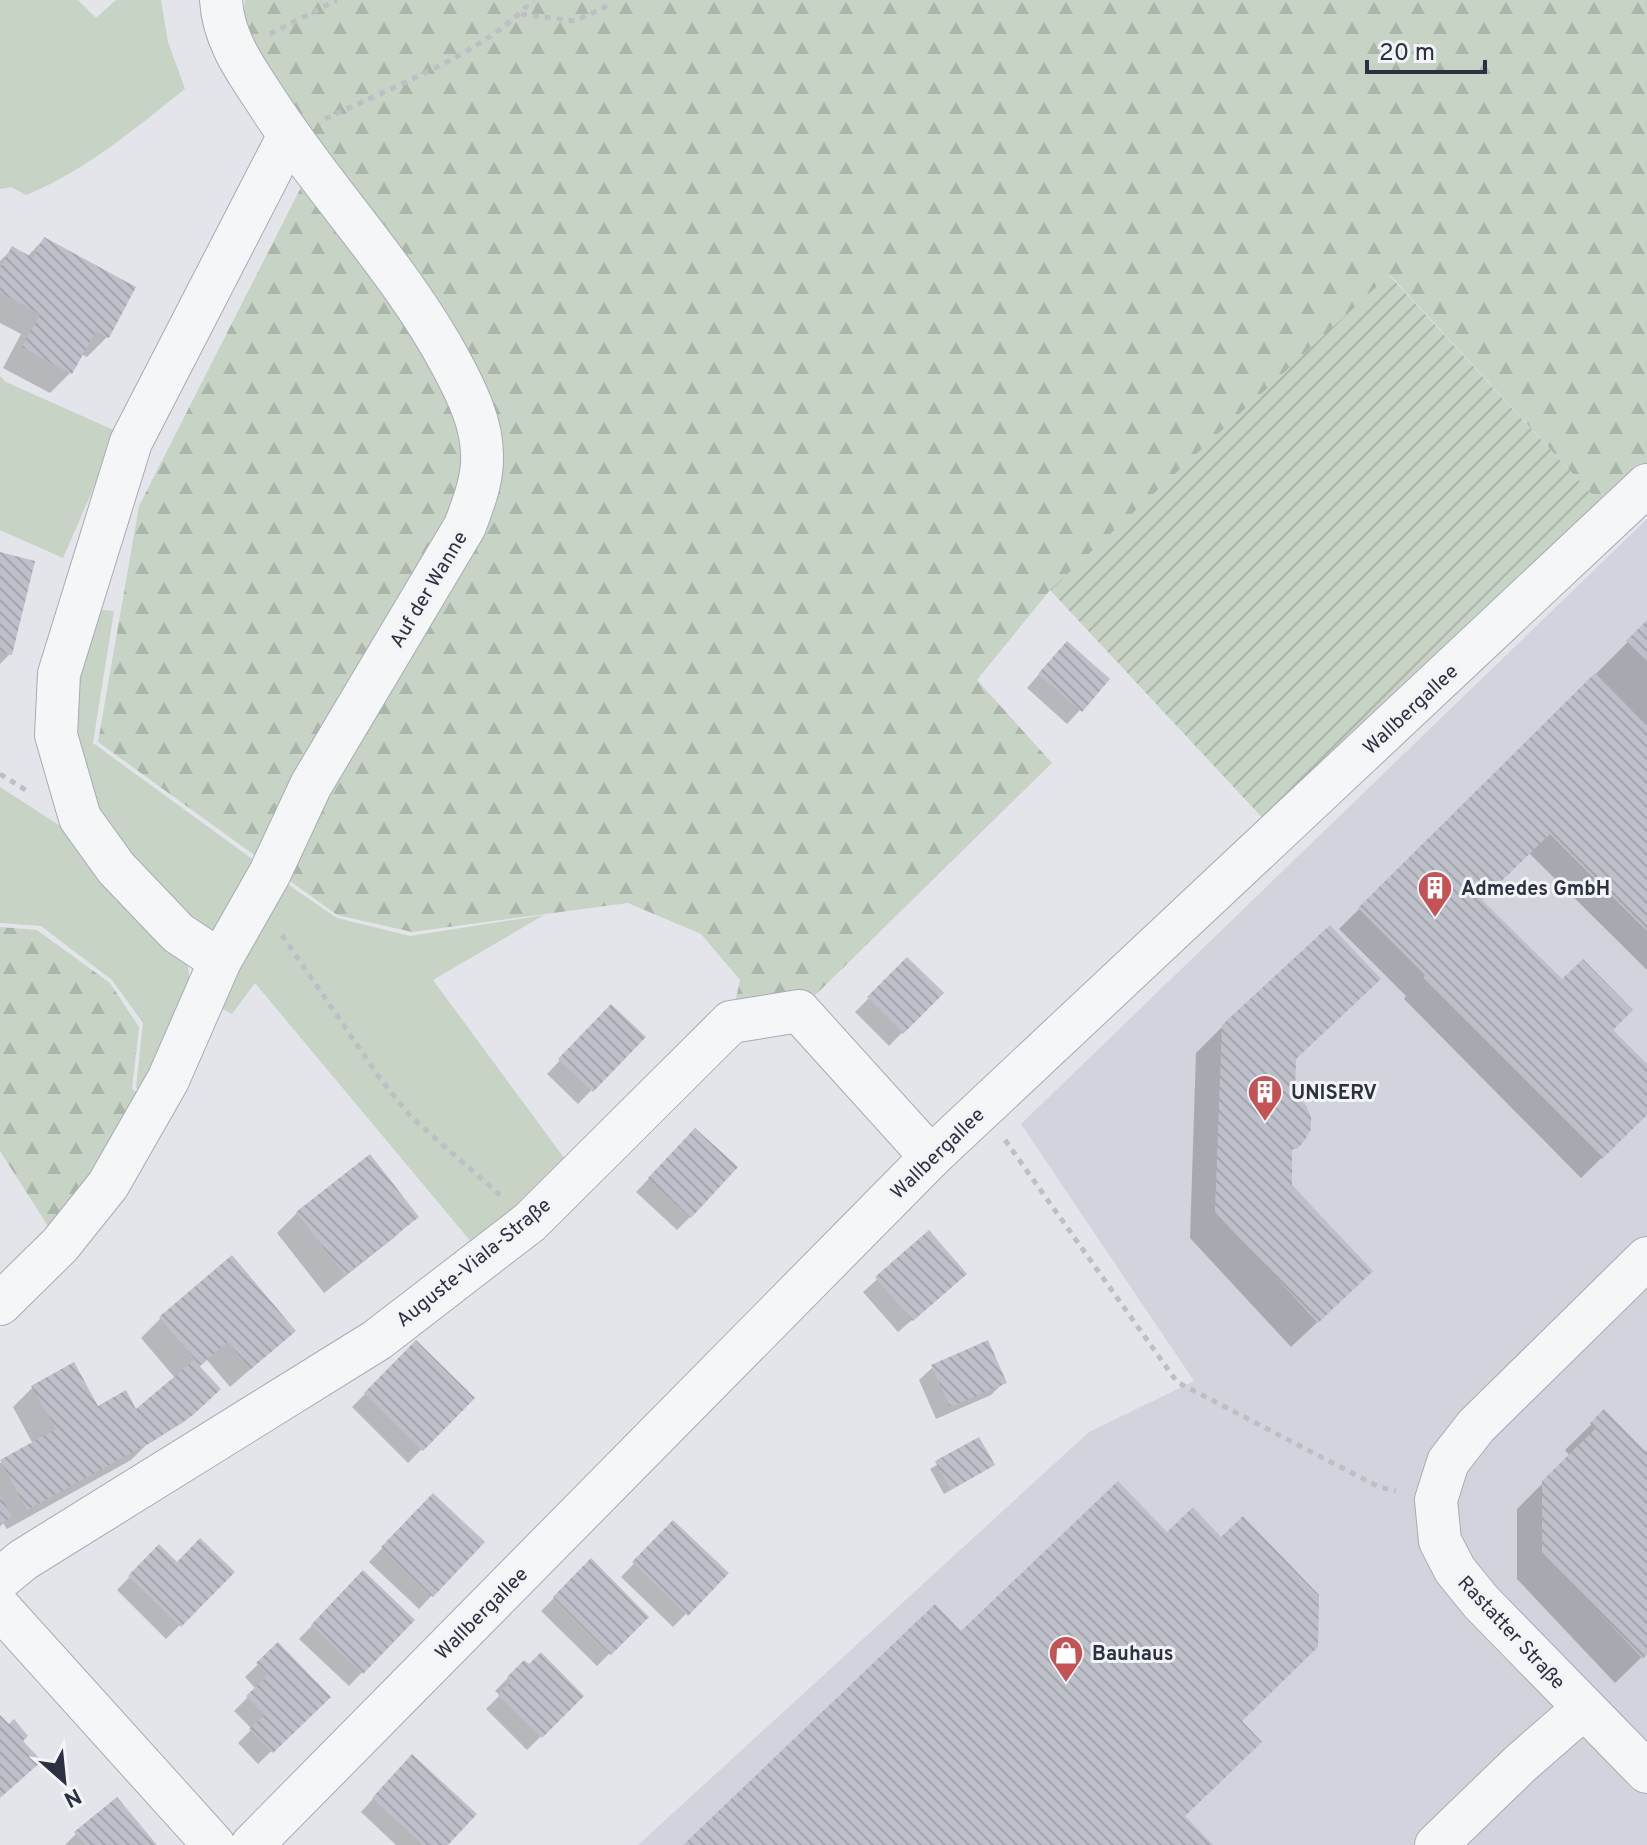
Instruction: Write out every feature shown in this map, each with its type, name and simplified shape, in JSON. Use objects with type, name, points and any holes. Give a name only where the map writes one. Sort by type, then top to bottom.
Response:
[{"type":"street","name":"Auf der Wanne","points":[[0,1304],[60,1245],[108,1185],[168,1080],[220,961],[270,873],[311,785],[465,526],[477,491],[482,455],[472,408],[441,344],[396,275],[288,137],[235,53],[221,0]]},
{"type":"street","points":[[220,961],[178,933],[116,868],[80,818],[56,735],[59,674],[131,442],[288,137]]},
{"type":"street","name":"Wallbergallee","points":[[252,1845],[931,1157],[1647,485]]},
{"type":"street","name":"Auguste-Viala-Straße","points":[[0,1579],[23,1560],[377,1340],[530,1222],[731,1022],[799,1011],[931,1157]]},
{"type":"street","name":"Rastatter Straße","points":[[1647,1258],[1476,1426],[1448,1462],[1436,1500],[1440,1541],[1455,1570],[1481,1602],[1647,1772]]},
{"type":"street","points":[[0,1608],[214,1845]]},
{"type":"street","points":[[1436,1845],[1521,1763],[1584,1708]]},
{"type":"path","points":[[235,53],[337,0]]},
{"type":"path","points":[[288,137],[473,48],[521,14],[532,0]]},
{"type":"path","points":[[521,14],[575,21],[607,6]]},
{"type":"path","points":[[247,913],[283,935],[379,1077],[410,1116],[467,1163],[530,1222]]},
{"type":"path","points":[[983,1109],[1177,1382],[1379,1487],[1436,1500]]},
{"type":"shaded area","points":[[1647,519],[1647,1845],[638,1845],[1089,1432],[1194,1381],[1021,1124]]},
{"type":"green space","points":[[0,0],[78,0],[96,18],[116,0],[161,0],[168,42],[185,89],[109,148],[69,174],[26,195],[11,187],[0,189]]},
{"type":"green space","points":[[245,0],[1647,0],[1647,467],[1605,509],[1390,275],[1050,590],[977,680],[1052,763],[799,1011],[731,1022],[740,980],[701,934],[628,903],[412,932],[337,915],[98,742],[139,506],[322,146],[252,47],[244,12]]},
{"type":"green space","points":[[1389,275],[1605,509],[1270,826],[1050,590]]},
{"type":"green space","points":[[0,376],[6,382],[118,432],[63,558],[0,530]]},
{"type":"green space","points":[[91,609],[114,611],[93,743],[262,866],[225,925],[199,937],[110,846],[68,725]]},
{"type":"green space","points":[[0,787],[68,831],[187,961],[191,989],[150,1093],[136,1088],[143,1023],[112,980],[41,926],[0,923]]},
{"type":"green space","points":[[283,881],[337,918],[410,936],[544,915],[433,980],[570,1166],[477,1249],[255,983],[232,1014],[216,1005]]},
{"type":"green space","points":[[0,927],[37,930],[110,983],[139,1027],[132,1089],[147,1098],[53,1234],[0,1151]]},
{"type":"building","points":[[44,237],[136,287],[109,338],[96,331],[72,374],[22,347],[40,314],[0,292],[0,268],[12,246],[33,258]]},
{"type":"building","points":[[0,552],[35,561],[12,655],[0,652]]},
{"type":"building","points":[[1647,620],[1647,661],[1626,641]]},
{"type":"building","points":[[1067,641],[1110,679],[1082,712],[1038,674]]},
{"type":"building","name":"Admedes GmbH","points":[[1595,673],[1647,726],[1647,931],[1550,834],[1482,900],[1562,979],[1583,959],[1633,1010],[1613,1030],[1647,1064],[1647,1115],[1602,1159],[1358,908]]},
{"type":"building","name":"UNISERV","points":[[1330,925],[1381,979],[1296,1059],[1295,1096],[1306,1105],[1311,1117],[1311,1129],[1297,1149],[1292,1149],[1292,1185],[1373,1271],[1318,1323],[1215,1212],[1222,1025]]},
{"type":"building","points":[[907,957],[944,993],[903,1034],[867,997]]},
{"type":"building","points":[[611,1004],[646,1037],[593,1092],[558,1059]]},
{"type":"building","points":[[695,1128],[738,1167],[691,1218],[648,1178]]},
{"type":"building","points":[[370,1154],[419,1217],[345,1275],[296,1212]]},
{"type":"building","points":[[929,1230],[967,1274],[913,1321],[875,1277]]},
{"type":"building","points":[[232,1255],[296,1331],[251,1369],[228,1342],[200,1365],[159,1317]]},
{"type":"building","points":[[416,1340],[475,1398],[423,1451],[364,1393]]},
{"type":"building","points":[[988,1340],[1007,1383],[950,1407],[931,1365]]},
{"type":"building","points":[[194,1360],[221,1389],[193,1415],[153,1441],[27,1510],[0,1460],[56,1429],[31,1386],[74,1362],[98,1406],[126,1390],[136,1409]]},
{"type":"building","points":[[1604,1409],[1645,1451],[1647,1449],[1647,1654],[1643,1659],[1542,1552],[1542,1481],[1595,1429],[1590,1423]]},
{"type":"building","points":[[979,1437],[995,1465],[951,1490],[935,1461]]},
{"type":"building","name":"Bauhaus","points":[[1118,1481],[1167,1532],[1193,1507],[1221,1537],[1243,1516],[1319,1595],[1318,1647],[1242,1721],[1262,1742],[1185,1816],[1213,1845],[683,1845],[935,1604],[961,1631]]},
{"type":"building","points":[[433,1493],[485,1542],[433,1597],[381,1547]]},
{"type":"building","points":[[0,1494],[12,1517],[0,1524]]},
{"type":"building","points":[[673,1520],[729,1573],[688,1616],[632,1562]]},
{"type":"building","points":[[200,1538],[235,1572],[181,1627],[128,1576],[159,1544],[177,1562]]},
{"type":"building","points":[[591,1558],[649,1617],[611,1655],[553,1597]]},
{"type":"building","points":[[363,1570],[415,1620],[363,1674],[311,1625]]},
{"type":"building","points":[[278,1642],[331,1697],[273,1753],[249,1729],[264,1715],[246,1696],[268,1675],[256,1663]]},
{"type":"building","points":[[541,1652],[584,1696],[542,1738],[498,1695],[511,1681],[507,1677],[524,1660],[529,1664]]},
{"type":"building","points":[[0,1715],[9,1724],[14,1719],[28,1736],[23,1741],[42,1761],[0,1798]]},
{"type":"building","points":[[412,1754],[477,1814],[448,1845],[423,1845],[372,1798]]},
{"type":"building","points":[[117,1797],[157,1845],[85,1845],[74,1832]]},
{"type":"place","name":"Admedes GmbH","points":[[1435,919]]},
{"type":"place","name":"UNISERV","points":[[1265,1123]]},
{"type":"place","name":"Bauhaus","points":[[1066,1684]]}]
